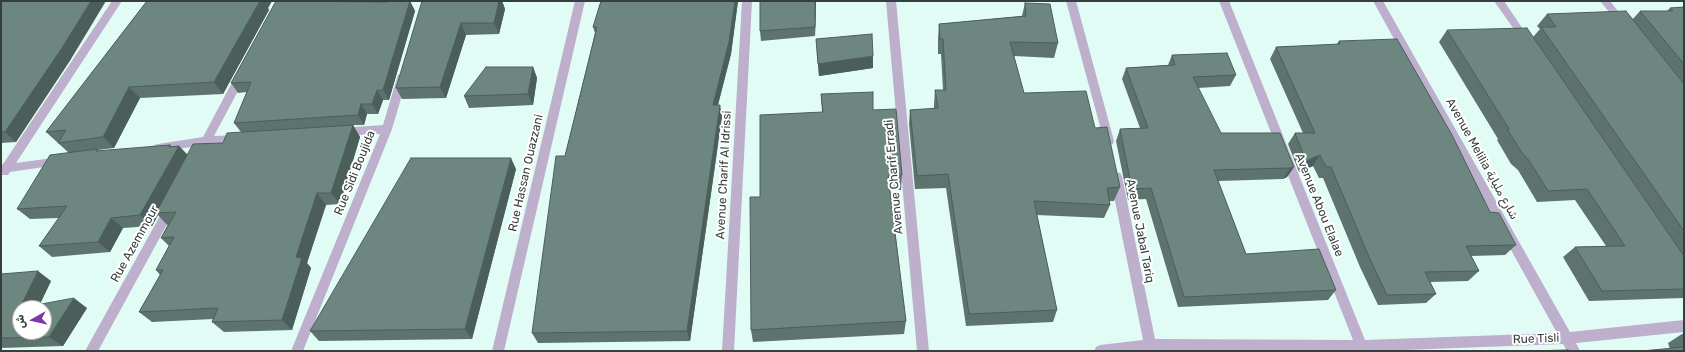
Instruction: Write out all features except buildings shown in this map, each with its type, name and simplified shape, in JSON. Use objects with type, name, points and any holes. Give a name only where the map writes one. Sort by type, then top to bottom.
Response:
[{"type":"street","points":[[3,171],[117,1]]},
{"type":"street","name":"Rue Hassan Ouazzani","points":[[498,351],[580,1]]},
{"type":"street","name":"Avenue Charif Al Idrissi","points":[[728,351],[747,1]]},
{"type":"street","name":"Avenue Charif Erradi","points":[[891,1],[923,351]]},
{"type":"street","points":[[1071,1],[1111,149]]},
{"type":"street","name":"Avenue Abou Elalae","points":[[1224,1],[1362,348]]},
{"type":"street","name":"Avenue Melilia شارع ملياية","points":[[1378,1],[1574,351]]},
{"type":"street","points":[[1499,1],[1530,46]]},
{"type":"street","points":[[1605,1],[1629,32]]},
{"type":"street","points":[[194,162],[247,64]]},
{"type":"street","name":"Rue Sidi Boujida","points":[[297,351],[387,129],[404,69]]},
{"type":"street","points":[[332,133],[387,129]]},
{"type":"street","points":[[144,150],[206,141],[245,139]]},
{"type":"street","points":[[3,171],[67,160]]},
{"type":"street","name":"Avenue Jabal Tariq","points":[[1114,165],[1150,348]]},
{"type":"street","name":"Rue Azemmour","points":[[91,351],[175,197]]},
{"type":"street","name":"Rue Tisli","points":[[1100,351],[1150,348],[1362,348],[1567,338],[1684,326]]}]
